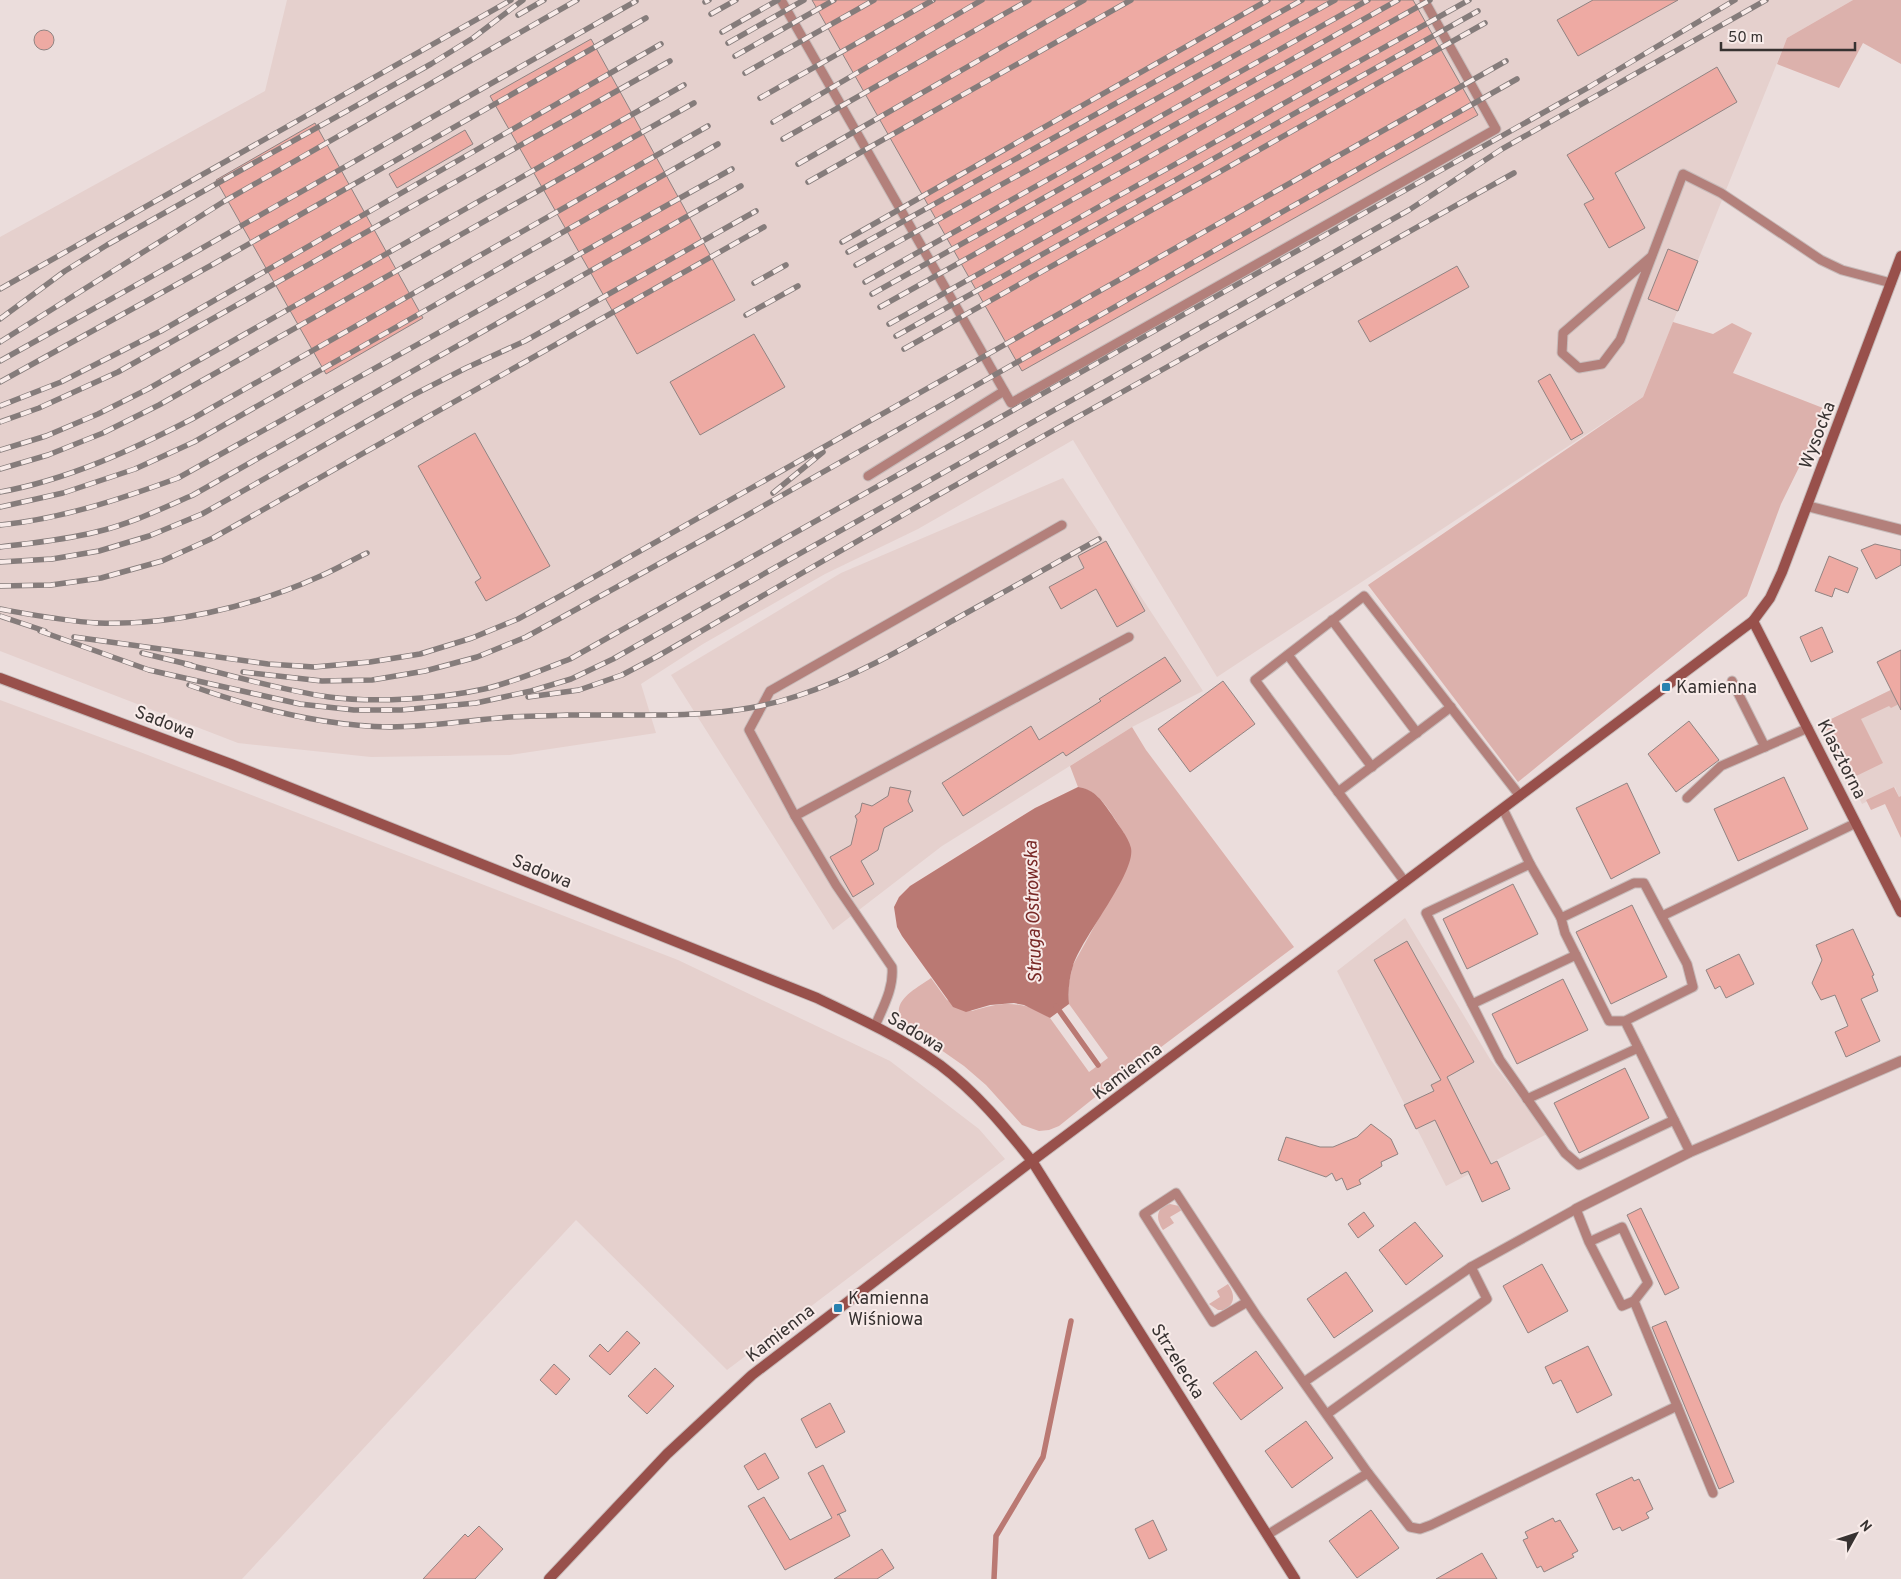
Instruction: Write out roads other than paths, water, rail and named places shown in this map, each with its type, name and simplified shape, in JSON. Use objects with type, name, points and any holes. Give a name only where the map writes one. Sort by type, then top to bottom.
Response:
[{"type":"street","name":"Wysocka","points":[[1753,621],[1770,598],[1807,506],[1901,256]]},
{"type":"street","points":[[1807,506],[1901,530]]},
{"type":"street","name":"Klasztorna","points":[[1753,621],[1901,912]]},
{"type":"street","name":"Kamienna","points":[[549,1579],[667,1454],[752,1375],[1032,1161],[1753,621]]},
{"type":"street","name":"Sadowa","points":[[0,678],[249,772],[817,998],[875,1026],[923,1054],[957,1080],[993,1114],[1032,1161]]},
{"type":"street","points":[[1576,1209],[1690,1152],[1901,1061]]},
{"type":"street","name":"Strzelecka","points":[[1032,1161],[1295,1579]]},
{"type":"lane","points":[[781,0],[1011,403],[1496,129],[1424,0]]},
{"type":"lane","points":[[1652,256],[1563,333],[1562,353],[1579,368],[1602,364],[1620,340],[1652,256],[1683,174],[1721,193],[1822,260],[1842,270],[1891,282]]},
{"type":"lane","points":[[868,476],[1004,391]]},
{"type":"lane","points":[[875,1026],[891,987],[892,967],[836,885],[794,816],[749,730],[770,691],[1062,525]]},
{"type":"lane","points":[[1405,882],[1255,680],[1364,596],[1520,796]]},
{"type":"lane","points":[[1332,620],[1417,733]]},
{"type":"lane","points":[[794,816],[1129,637]]},
{"type":"lane","points":[[1288,655],[1372,767]]},
{"type":"lane","points":[[1732,681],[1765,748]]},
{"type":"lane","points":[[1338,792],[1451,708]]},
{"type":"lane","points":[[1687,798],[1721,766],[1808,728]]},
{"type":"lane","points":[[1503,809],[1530,864],[1561,918],[1565,933],[1609,1021],[1625,1021],[1693,987],[1687,964],[1644,883],[1634,883],[1561,918]]},
{"type":"lane","points":[[1662,916],[1856,823]]},
{"type":"lane","points":[[1530,864],[1426,913],[1500,1060],[1565,1153],[1579,1165],[1674,1120]]},
{"type":"lane","points":[[1472,1004],[1576,955]]},
{"type":"lane","points":[[1625,1021],[1690,1152]]},
{"type":"lane","points":[[1527,1099],[1638,1048]]},
{"type":"lane","points":[[1247,1302],[1214,1322],[1144,1214],[1176,1193],[1247,1302],[1368,1473],[1410,1527],[1420,1529],[1677,1406]]},
{"type":"lane","points":[[1304,1382],[1470,1267],[1576,1209],[1589,1242],[1622,1306],[1634,1302],[1648,1283],[1622,1227],[1589,1242]]},
{"type":"lane","points":[[1326,1414],[1487,1298],[1470,1267]]},
{"type":"lane","points":[[1634,1302],[1713,1493]]},
{"type":"lane","points":[[1267,1535],[1368,1473]]},
{"type":"water","points":[[1078,787],[1089,790],[1102,801],[1125,835],[1131,848],[1130,859],[1125,873],[1073,966],[1069,985],[1069,1004],[1050,1018],[1024,1005],[1014,1003],[990,1005],[966,1012],[953,1007],[897,927],[894,907],[899,897],[910,886],[1035,808]]},
{"type":"waterway","name":"Struga Ostrowska","points":[[1056,1006],[1098,1065]]},
{"type":"waterway","points":[[994,1579],[996,1536],[1043,1457],[1071,1321]]},
{"type":"railway","points":[[0,289],[511,0]]},
{"type":"railway","points":[[0,319],[65,271],[107,245],[431,64],[473,38],[523,0]]},
{"type":"railway","points":[[518,15],[544,0]]},
{"type":"railway","points":[[0,342],[223,202],[577,0]]},
{"type":"railway","points":[[705,2],[709,0]]},
{"type":"railway","points":[[711,14],[736,0]]},
{"type":"railway","points":[[722,32],[778,0]]},
{"type":"railway","points":[[728,43],[804,0]]},
{"type":"railway","points":[[735,56],[834,0]]},
{"type":"railway","points":[[745,73],[874,0]]},
{"type":"railway","points":[[760,98],[933,0]]},
{"type":"railway","points":[[773,122],[982,0]]},
{"type":"railway","points":[[783,139],[1029,0]]},
{"type":"railway","points":[[798,164],[1084,0]]},
{"type":"railway","points":[[808,182],[1131,0]]},
{"type":"railway","points":[[842,242],[1268,0]]},
{"type":"railway","points":[[848,252],[1302,0]]},
{"type":"railway","points":[[856,265],[1335,0]]},
{"type":"railway","points":[[865,282],[1368,0]]},
{"type":"railway","points":[[872,294],[1398,0]]},
{"type":"railway","points":[[880,307],[1430,0]]},
{"type":"railway","points":[[889,324],[1469,0]]},
{"type":"railway","points":[[185,664],[293,691],[347,699],[386,700],[447,695],[484,689],[570,659],[1589,87],[1735,0]]},
{"type":"railway","points":[[40,631],[149,670],[300,704],[354,710],[401,710],[476,703],[531,691],[571,679],[613,659],[1409,210],[1502,149],[1766,0]]},
{"type":"railway","points":[[0,361],[636,1]]},
{"type":"railway","points":[[896,336],[1478,11]]},
{"type":"railway","points":[[0,382],[210,266],[646,18]]},
{"type":"railway","points":[[904,349],[1485,23]]},
{"type":"railway","points":[[0,406],[61,382],[161,331],[661,44]]},
{"type":"railway","points":[[0,422],[39,408],[118,372],[670,61]]},
{"type":"railway","points":[[74,637],[268,664],[314,667],[370,662],[420,654],[472,638],[518,619],[564,594],[1506,61]]},
{"type":"railway","points":[[243,672],[322,681],[372,680],[425,671],[477,657],[526,637],[735,522],[1517,79]]},
{"type":"railway","points":[[0,450],[46,436],[98,414],[148,389],[684,85]]},
{"type":"railway","points":[[0,469],[48,455],[103,433],[159,405],[694,103]]},
{"type":"railway","points":[[0,492],[50,480],[99,463],[192,419],[708,126]]},
{"type":"railway","points":[[0,507],[63,493],[135,469],[194,442],[718,144]]},
{"type":"railway","points":[[0,525],[68,513],[178,478],[732,169]]},
{"type":"railway","points":[[528,697],[579,690],[622,675],[658,656],[922,504],[1514,173]]},
{"type":"railway","points":[[0,547],[60,539],[109,529],[193,495],[741,186]]},
{"type":"railway","points":[[0,562],[52,559],[99,551],[149,536],[202,514],[415,394],[525,341],[756,211]]},
{"type":"railway","points":[[0,586],[51,585],[101,578],[162,561],[213,538],[764,227]]},
{"type":"railway","points":[[754,283],[786,265]]},
{"type":"railway","points":[[746,315],[798,286]]},
{"type":"railway","points":[[773,493],[823,452]]},
{"type":"railway","points":[[189,685],[238,701],[288,714],[364,726],[405,727],[510,717],[712,713],[741,709],[797,696],[837,681],[876,663],[1099,539]]},
{"type":"railway","points":[[0,609],[98,623],[125,623],[181,618],[209,613],[264,598],[322,575],[367,553]]},
{"type":"railway","points":[[0,616],[45,631]]},
{"type":"railway","points":[[142,653],[191,665]]},
{"type":"place","name":"Kamienna","points":[[1666,687]]},
{"type":"place","name":"Kamienna Wiśniowa","points":[[838,1308]]}]
